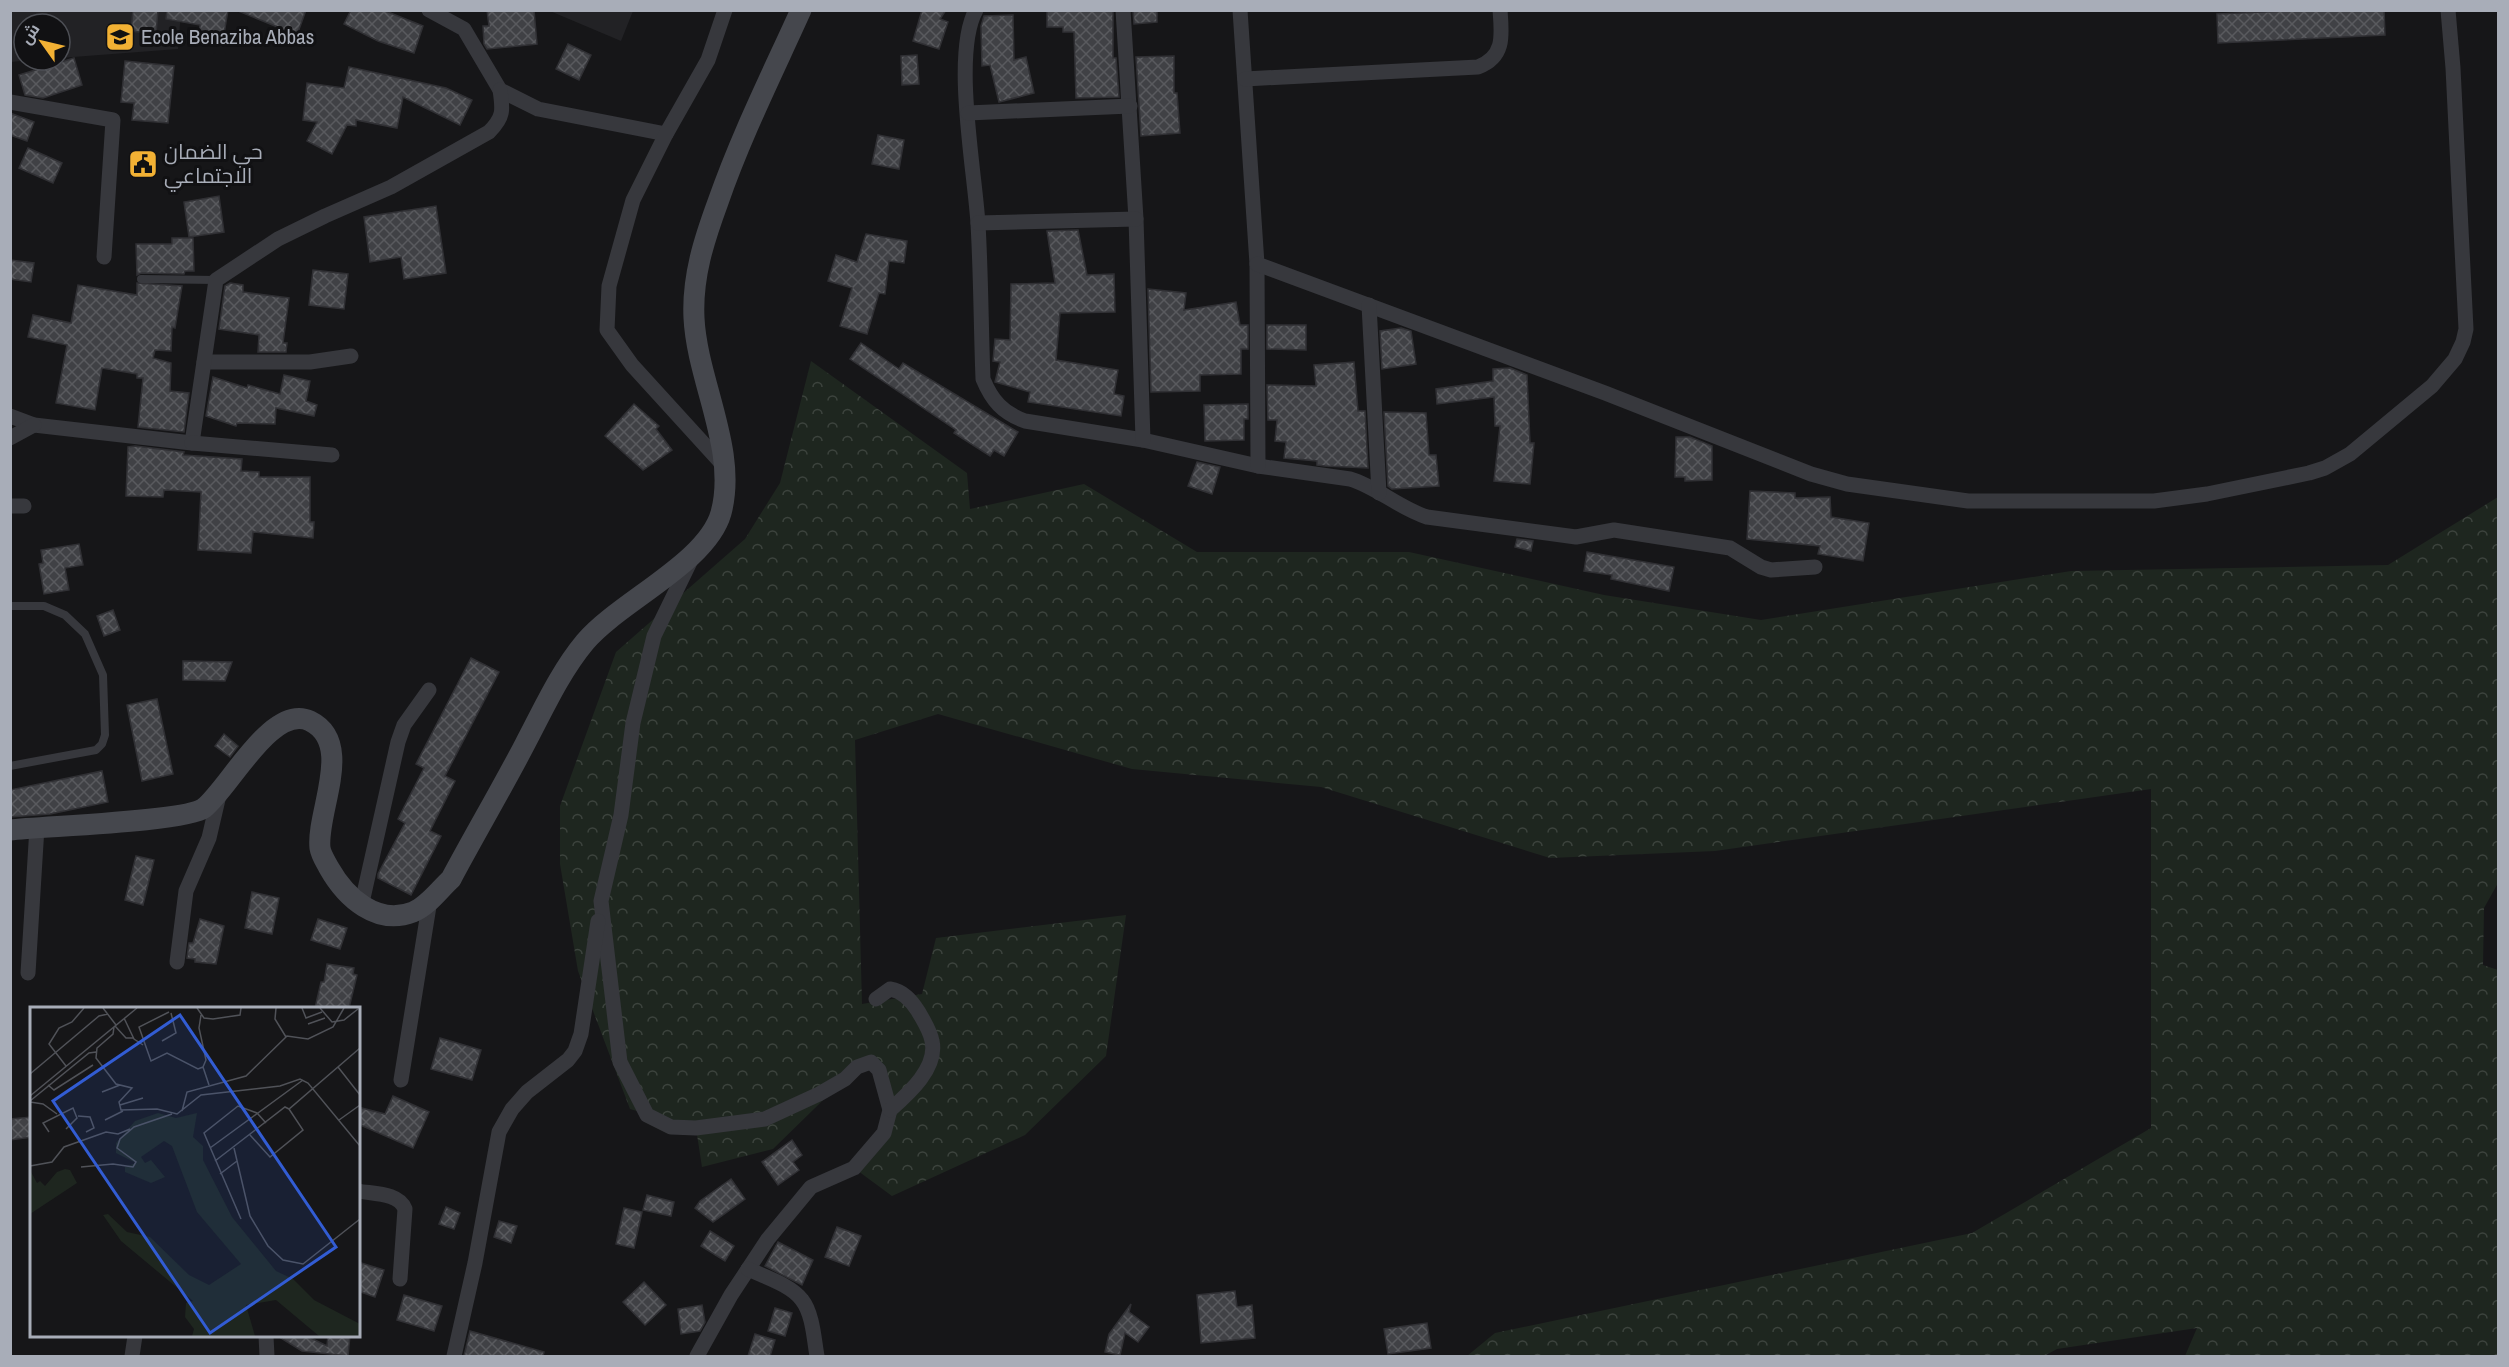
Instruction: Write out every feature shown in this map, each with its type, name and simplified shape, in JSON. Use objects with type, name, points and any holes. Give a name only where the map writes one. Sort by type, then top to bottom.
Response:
[{"type":"main road","points":[[10,830],[190,813],[202,809],[219,794],[272,729],[286,721],[299,718],[322,729],[328,739],[332,757],[328,796],[320,828],[321,850],[339,887],[361,907],[386,916],[413,912],[430,900],[451,879],[556,686],[584,643],[618,611],[693,554],[720,516],[725,493],[724,466],[717,424],[699,351],[694,319],[694,287],[703,244],[730,166],[801,10]]},
{"type":"street","points":[[192,443],[216,280],[278,239],[391,187],[489,132],[500,122],[503,107],[500,90],[464,28],[429,10]]},
{"type":"street","points":[[724,466],[632,365],[607,330],[609,286],[633,200],[666,134],[708,60],[725,10]]},
{"type":"street","points":[[976,10],[967,31],[966,43],[968,113],[978,223],[983,380],[989,394],[1010,416],[1025,421],[1143,440],[1258,466],[1350,480],[1410,511],[1427,517],[1576,537],[1614,530],[1730,548],[1761,567],[1771,570],[1815,567]]},
{"type":"street","points":[[1123,10],[1136,219],[1143,440]]},
{"type":"street","points":[[1240,10],[1257,264],[1258,466]]},
{"type":"street","points":[[1245,79],[1478,67],[1491,60],[1500,47],[1500,10]]},
{"type":"street","points":[[1257,264],[1605,393],[1811,474],[1847,484],[1968,501],[2154,501],[2207,494],[2309,473],[2325,468],[2349,454],[2432,386],[2455,359],[2463,342],[2466,329],[2448,10]]},
{"type":"street","points":[[500,90],[538,109],[666,134]]},
{"type":"street","points":[[10,102],[112,120],[104,257]]},
{"type":"street","points":[[968,113],[1130,106]]},
{"type":"street","points":[[978,223],[1136,219]]},
{"type":"street","points":[[1369,305],[1379,493]]},
{"type":"street","points":[[204,362],[310,362],[351,356]]},
{"type":"street","points":[[10,416],[34,425],[192,443],[332,455]]},
{"type":"street","points":[[10,438],[34,425]]},
{"type":"street","points":[[454,1356],[475,1263],[499,1132],[512,1108],[527,1092],[568,1060],[575,1051],[581,1034],[601,901],[621,815],[633,723],[654,636],[693,554]]},
{"type":"street","points":[[361,907],[398,742],[404,725],[429,690]]},
{"type":"street","points":[[177,962],[186,891],[208,838],[219,794]]},
{"type":"street","points":[[28,973],[37,826]]},
{"type":"street","points":[[401,1080],[430,900]]},
{"type":"street","points":[[601,901],[620,1062],[647,1115],[671,1127],[696,1128],[765,1119],[819,1094],[845,1079],[857,1067],[871,1062],[879,1070],[890,1110],[884,1133],[854,1168],[811,1187],[768,1239],[697,1356]]},
{"type":"street","points":[[876,999],[890,989],[899,990],[913,1003],[932,1041],[931,1055],[925,1072],[912,1091],[890,1110]]},
{"type":"street","points":[[360,1191],[396,1198],[405,1209],[400,1280]]},
{"type":"street","points":[[748,1269],[788,1288],[802,1300],[807,1310],[817,1356]]},
{"type":"street","points":[[132,1356],[135,1337]]},
{"type":"street","points":[[266,1337],[267,1356]]},
{"type":"lane","points":[[141,279],[216,280]]},
{"type":"lane","points":[[10,606],[44,606],[65,615],[85,634],[103,675],[105,735],[102,744],[96,750],[10,766]]},
{"type":"shaded area","points":[[633,10],[621,41],[550,11]]},
{"type":"shaded area","name":"Ecole Benaziba Abbas","points":[[11,11],[181,11],[178,49],[72,57],[72,12],[12,12],[11,62]]},
{"type":"green space","points":[[811,361],[967,473],[970,509],[1084,484],[1197,552],[1409,552],[1604,595],[1761,620],[2071,571],[2388,565],[2498,497],[2498,883],[2484,908],[2483,965],[2498,970],[2498,1356],[2185,1356],[2197,1328],[2057,1349],[2044,1356],[1467,1356],[1495,1333],[1972,1233],[2151,1128],[2151,789],[1715,851],[1550,858],[1321,787],[1132,769],[938,714],[855,740],[862,1004],[922,994],[936,938],[1126,915],[1106,1056],[1025,1135],[892,1196],[854,1168],[884,1133],[879,1070],[857,1067],[773,1149],[702,1167],[696,1128],[630,1109],[578,971],[560,864],[560,806],[616,652],[745,539],[780,483]]},
{"type":"building","points":[[133,10],[158,10],[156,34],[131,31]]},
{"type":"building","points":[[167,10],[228,10],[222,46],[198,43],[200,25],[166,19]]},
{"type":"building","points":[[236,10],[306,10],[297,35]]},
{"type":"building","points":[[351,10],[383,10],[423,26],[414,53],[378,41],[344,24]]},
{"type":"building","points":[[487,10],[534,10],[537,44],[487,49],[484,44],[483,26],[489,26]]},
{"type":"building","points":[[922,10],[946,10],[940,19],[948,22],[939,49],[913,41]]},
{"type":"building","points":[[1047,10],[1113,10],[1113,58],[1116,58],[1119,97],[1076,98],[1074,32],[1063,32],[1063,27],[1047,27]]},
{"type":"building","points":[[1133,10],[1157,10],[1157,22],[1134,24]]},
{"type":"building","points":[[2384,10],[2385,35],[2218,43],[2217,14]]},
{"type":"building","points":[[1013,15],[1014,60],[1026,57],[1034,93],[999,102],[990,65],[982,66],[981,26],[984,16]]},
{"type":"building","points":[[568,44],[591,55],[579,80],[556,69]]},
{"type":"building","points":[[917,55],[919,84],[902,85],[901,56]]},
{"type":"building","points":[[1174,56],[1174,93],[1177,93],[1180,133],[1141,136],[1136,57]]},
{"type":"building","points":[[74,58],[82,85],[43,98],[25,95],[19,75],[29,72],[72,72],[72,59]]},
{"type":"building","points":[[125,61],[174,66],[168,123],[132,120],[134,103],[121,102]]},
{"type":"building","points":[[349,67],[446,88],[472,100],[460,125],[403,97],[397,128],[356,120],[356,126],[347,125],[332,154],[307,141],[317,122],[303,120],[307,83],[344,88]]},
{"type":"building","points":[[10,113],[34,122],[27,141],[10,135]]},
{"type":"building","points":[[878,135],[904,140],[899,169],[872,164]]},
{"type":"building","points":[[28,148],[62,163],[53,183],[19,168]]},
{"type":"building","points":[[219,196],[224,232],[189,237],[184,202]]},
{"type":"building","points":[[436,206],[446,273],[404,279],[401,257],[370,262],[364,217]]},
{"type":"building","points":[[1078,230],[1087,275],[1114,274],[1115,312],[1060,313],[1056,360],[1118,370],[1114,394],[1124,396],[1121,416],[1028,402],[1030,392],[995,382],[1000,362],[993,361],[995,339],[1010,340],[1011,284],[1055,283],[1047,231]]},
{"type":"building","points":[[866,234],[907,241],[904,263],[889,261],[885,294],[879,293],[867,334],[840,326],[852,288],[828,281],[836,255],[857,262]]},
{"type":"building","points":[[172,238],[193,238],[194,271],[185,271],[184,274],[141,273],[137,275],[136,244],[172,244]]},
{"type":"building","points":[[10,260],[34,263],[31,282],[10,279]]},
{"type":"building","points":[[313,270],[348,274],[344,309],[309,305]]},
{"type":"building","points":[[137,283],[182,286],[175,328],[172,327],[171,351],[155,350],[153,358],[171,363],[170,391],[189,393],[184,432],[138,427],[143,378],[137,378],[137,374],[102,368],[95,410],[56,403],[67,345],[28,337],[33,315],[71,323],[78,285],[137,295]]},
{"type":"building","points":[[230,283],[243,285],[243,292],[289,298],[283,343],[287,343],[286,352],[258,352],[259,335],[219,329],[225,286]]},
{"type":"building","points":[[1148,289],[1186,293],[1184,310],[1236,302],[1240,325],[1248,325],[1248,349],[1241,349],[1241,374],[1200,375],[1200,391],[1151,392]]},
{"type":"building","points":[[1267,325],[1306,325],[1306,350],[1267,349]]},
{"type":"building","points":[[1401,328],[1411,331],[1416,364],[1382,369],[1380,331]]},
{"type":"building","points":[[861,343],[899,369],[903,363],[1018,432],[1004,456],[994,450],[990,456],[954,433],[956,430],[850,359]]},
{"type":"building","points":[[1354,362],[1358,411],[1365,411],[1368,468],[1325,466],[1317,465],[1317,461],[1284,458],[1286,442],[1275,441],[1277,420],[1268,420],[1267,385],[1316,386],[1314,365]]},
{"type":"building","points":[[1510,368],[1527,375],[1530,443],[1534,443],[1530,484],[1494,481],[1500,426],[1495,426],[1494,397],[1437,404],[1436,389],[1493,381],[1493,369]]},
{"type":"building","points":[[284,375],[310,381],[306,401],[317,405],[314,416],[276,408],[275,424],[237,423],[236,426],[206,416],[213,377],[247,388],[248,385],[280,394]]},
{"type":"building","points":[[634,404],[659,426],[656,429],[672,450],[643,470],[605,436]]},
{"type":"building","points":[[1248,404],[1248,419],[1244,419],[1244,440],[1205,441],[1204,405]]},
{"type":"building","points":[[1384,412],[1426,413],[1429,455],[1436,455],[1439,486],[1392,489],[1388,486]]},
{"type":"building","points":[[1676,437],[1690,437],[1712,446],[1712,480],[1685,481],[1685,477],[1675,477]]},
{"type":"building","points":[[128,447],[184,452],[183,455],[242,459],[241,471],[259,472],[259,477],[310,477],[310,522],[314,522],[313,538],[253,532],[251,553],[198,550],[201,492],[164,490],[163,497],[126,496]]},
{"type":"building","points":[[1197,462],[1220,467],[1212,494],[1188,486]]},
{"type":"building","points":[[1750,491],[1795,493],[1795,498],[1830,497],[1831,517],[1869,523],[1863,561],[1818,554],[1820,546],[1747,539]]},
{"type":"building","points":[[1517,539],[1533,541],[1531,551],[1515,547]]},
{"type":"building","points":[[79,544],[83,565],[65,568],[69,590],[44,594],[39,564],[43,563],[41,550]]},
{"type":"building","points":[[1587,552],[1674,567],[1669,591],[1611,579],[1612,575],[1584,571]]},
{"type":"building","points":[[113,610],[120,630],[104,636],[97,616]]},
{"type":"building","points":[[471,658],[499,672],[445,776],[455,781],[430,831],[441,836],[411,895],[378,878],[378,874],[405,823],[398,819],[424,768],[416,764]]},
{"type":"building","points":[[183,661],[232,662],[225,681],[183,680]]},
{"type":"building","points":[[157,699],[173,774],[142,781],[127,705]]},
{"type":"building","points":[[224,734],[238,746],[230,757],[215,746]]},
{"type":"building","points":[[102,771],[108,802],[50,814],[10,817],[10,790]]},
{"type":"building","points":[[136,856],[154,860],[143,905],[125,900]]},
{"type":"building","points":[[252,892],[279,898],[272,934],[245,928]]},
{"type":"building","points":[[200,919],[224,926],[216,964],[195,962],[195,959],[187,958],[189,943],[193,943]]},
{"type":"building","points":[[318,919],[347,928],[340,949],[311,940]]},
{"type":"building","points":[[327,964],[354,968],[353,974],[357,975],[349,1007],[315,1007],[321,982],[324,982]]},
{"type":"building","points":[[440,1038],[481,1050],[472,1080],[431,1069]]},
{"type":"building","points":[[393,1096],[429,1112],[413,1148],[360,1125],[360,1108],[385,1114]]},
{"type":"building","points":[[30,1117],[30,1137],[10,1140],[10,1119]]},
{"type":"building","points":[[792,1140],[802,1155],[793,1162],[799,1170],[778,1185],[762,1162]]},
{"type":"building","points":[[731,1179],[745,1199],[713,1222],[695,1208],[700,1201]]},
{"type":"building","points":[[647,1195],[674,1202],[671,1216],[643,1210]]},
{"type":"building","points":[[446,1207],[460,1213],[454,1229],[439,1224]]},
{"type":"building","points":[[624,1208],[642,1212],[634,1248],[616,1244]]},
{"type":"building","points":[[499,1221],[517,1226],[511,1243],[494,1237]]},
{"type":"building","points":[[837,1227],[861,1236],[849,1266],[825,1257]]},
{"type":"building","points":[[710,1231],[734,1246],[725,1261],[701,1246]]},
{"type":"building","points":[[778,1242],[813,1260],[802,1285],[765,1266]]},
{"type":"building","points":[[360,1263],[384,1270],[375,1297],[360,1292]]},
{"type":"building","points":[[644,1282],[666,1305],[645,1325],[623,1302]]},
{"type":"building","points":[[1235,1291],[1237,1307],[1252,1305],[1255,1338],[1201,1343],[1197,1295]]},
{"type":"building","points":[[404,1295],[442,1306],[434,1331],[397,1320]]},
{"type":"building","points":[[1131,1304],[1129,1312],[1149,1327],[1138,1342],[1125,1333],[1120,1355],[1105,1352],[1109,1334]]},
{"type":"building","points":[[702,1305],[705,1322],[700,1331],[681,1334],[678,1309]]},
{"type":"building","points":[[775,1308],[792,1313],[785,1336],[768,1331]]},
{"type":"building","points":[[1427,1323],[1431,1348],[1388,1354],[1384,1329]]},
{"type":"building","points":[[470,1331],[544,1352],[543,1356],[464,1356]]},
{"type":"building","points":[[755,1334],[775,1340],[770,1356],[748,1356]]},
{"type":"building","points":[[279,1337],[309,1337],[327,1346],[328,1337],[350,1337],[348,1356],[302,1351]]},
{"type":"place","name":"Ecole Benaziba Abbas","points":[[120,37]]},
{"type":"place","name":"حي الضمان الاجتماعي","points":[[143,164]]}]
